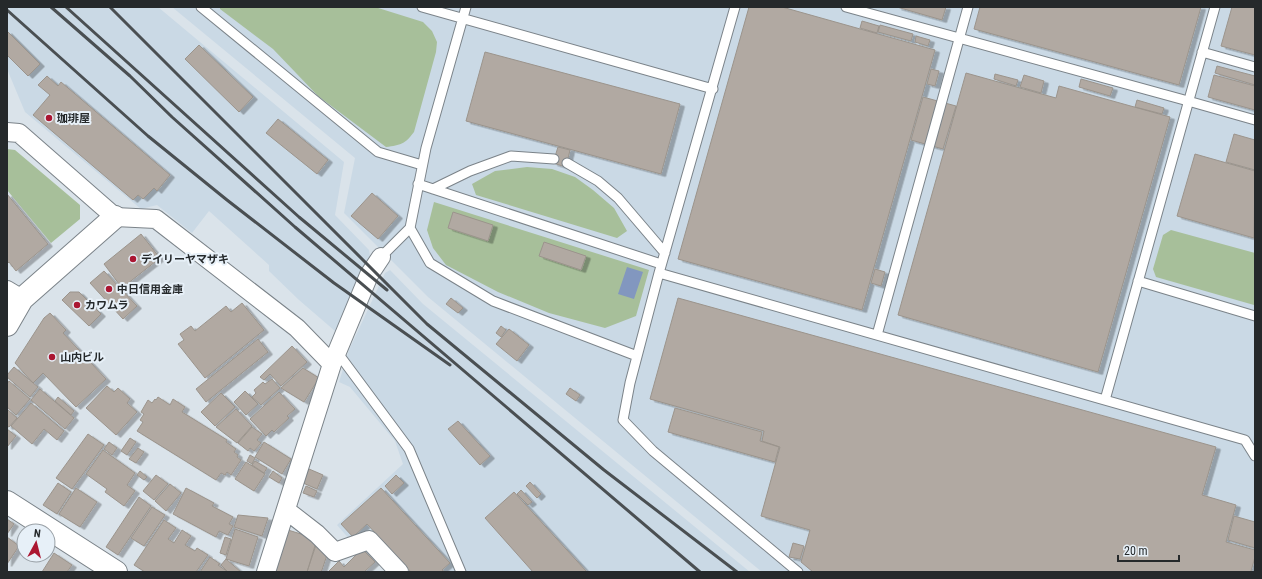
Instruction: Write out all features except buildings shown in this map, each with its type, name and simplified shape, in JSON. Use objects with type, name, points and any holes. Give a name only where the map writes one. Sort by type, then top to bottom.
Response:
[{"type":"street","points":[[7,132],[19,133],[115,217],[156,219],[334,358]]},
{"type":"street","points":[[7,325],[14,295],[115,217]]},
{"type":"street","points":[[266,572],[334,358],[369,275],[381,257]]},
{"type":"street","points":[[7,502],[116,572]]},
{"type":"street","points":[[286,510],[317,534],[335,552],[369,540],[399,572]]},
{"type":"lane","points":[[201,7],[378,152],[422,165]]},
{"type":"lane","points":[[422,7],[713,89]]},
{"type":"lane","points":[[381,257],[410,228],[426,148],[466,7]]},
{"type":"lane","points":[[735,7],[713,89],[660,269],[630,383],[623,420],[653,451],[798,572]]},
{"type":"lane","points":[[846,7],[1255,120]]},
{"type":"lane","points":[[877,335],[968,7]]},
{"type":"lane","points":[[1105,400],[1215,7]]},
{"type":"lane","points":[[1202,52],[1255,67]]},
{"type":"lane","points":[[433,189],[470,171],[511,156],[554,159]]},
{"type":"lane","points":[[567,163],[598,181],[618,198],[665,253]]},
{"type":"lane","points":[[418,184],[660,269],[877,335],[1245,440],[1254,453]]},
{"type":"lane","points":[[410,228],[430,263],[493,301],[637,356]]},
{"type":"lane","points":[[1138,281],[1255,316]]},
{"type":"lane","points":[[334,358],[409,449],[461,572]]},
{"type":"shaded area","points":[[7,7],[158,7],[344,162],[335,215],[369,250],[370,256],[335,331],[299,300],[269,271],[269,265],[209,211],[192,233],[157,205],[141,209],[25,112],[7,69]]},
{"type":"shaded area","points":[[172,7],[1255,7],[1255,572],[762,572],[428,297],[344,213],[355,158]]},
{"type":"shaded area","points":[[390,270],[423,304],[750,572],[404,572],[351,541],[337,525],[403,464],[395,441],[350,387],[339,382],[349,350],[385,273]]},
{"type":"green space","points":[[220,7],[375,7],[423,22],[432,31],[437,42],[436,52],[414,132],[402,143],[395,146],[386,147],[318,96],[273,49],[220,9]]},
{"type":"green space","points":[[7,149],[15,150],[80,205],[80,219],[51,243],[7,190]]},
{"type":"green space","points":[[527,167],[552,169],[575,177],[614,208],[627,231],[617,238],[476,195],[472,184],[495,171]]},
{"type":"green space","points":[[434,202],[649,270],[636,316],[605,328],[549,313],[498,292],[446,265],[433,248],[427,230]]},
{"type":"green space","points":[[1171,230],[1255,253],[1255,304],[1254,305],[1156,277],[1153,269],[1163,235]]},
{"type":"water","points":[[627,267],[643,272],[634,299],[618,294]]},
{"type":"railway","points":[[51,7],[130,76],[172,117],[295,227],[700,572]]},
{"type":"railway","points":[[66,7],[299,217],[387,290]]},
{"type":"railway","points":[[110,7],[427,324],[604,470],[737,572]]},
{"type":"railway","points":[[7,10],[148,136],[227,200],[334,283],[450,365]]},
{"type":"place","name":"珈琲屋","points":[[49,118]]},
{"type":"place","name":"デイリーヤマザキ","points":[[133,259]]},
{"type":"place","name":"中日信用金庫","points":[[109,289]]},
{"type":"place","name":"カワムラ","points":[[77,305]]},
{"type":"place","name":"山内ビル","points":[[52,357]]}]
